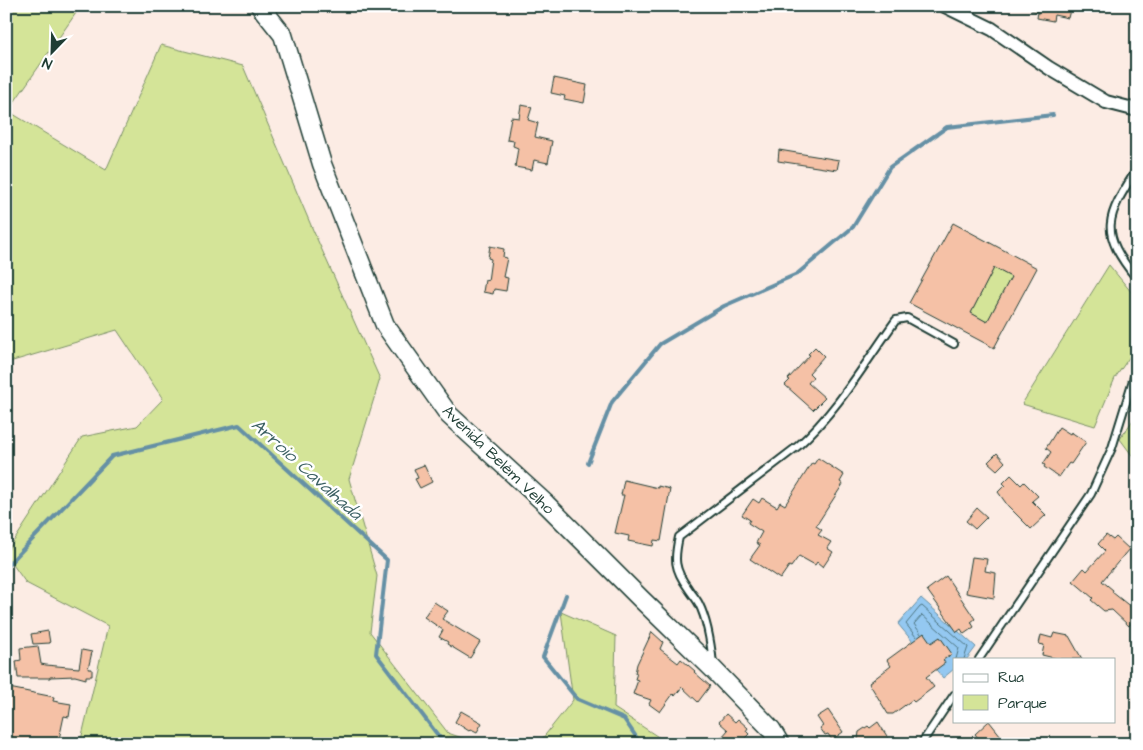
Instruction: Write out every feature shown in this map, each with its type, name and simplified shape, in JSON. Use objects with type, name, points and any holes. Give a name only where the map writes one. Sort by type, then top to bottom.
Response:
[{"type":"main road","name":"Avenida Belém Velho","points":[[260,6],[283,35],[322,164],[385,325],[449,415],[546,504],[713,669],[771,729],[780,744]]},
{"type":"street","points":[[945,6],[992,29],[1050,68],[1106,102],[1137,110]]},
{"type":"lane","points":[[1137,169],[1112,212],[1109,225],[1113,240],[1123,262],[1137,279]]},
{"type":"lane","points":[[713,669],[707,627],[698,603],[681,580],[676,568],[675,554],[679,537],[798,446],[814,431],[839,401],[896,320],[907,318],[954,344]]},
{"type":"lane","points":[[980,658],[1091,494],[1112,448],[1137,367]]},
{"type":"lane","points":[[921,744],[953,696]]},
{"type":"green space","points":[[6,6],[68,6],[76,13],[8,111],[106,170],[161,45],[243,66],[313,230],[380,379],[349,479],[377,576],[370,632],[448,733],[479,744],[80,744],[108,626],[26,583],[6,553],[82,437],[137,426],[163,399],[117,330],[6,363]]},
{"type":"green space","points":[[1109,265],[1137,299],[1137,346],[1115,378],[1095,426],[1022,404]]},
{"type":"green space","points":[[994,268],[1011,277],[987,322],[971,313]]},
{"type":"green space","points":[[1137,414],[1137,462],[1120,439]]},
{"type":"green space","points":[[561,612],[616,636],[614,708],[669,744],[538,744],[573,700]]},
{"type":"water","points":[[921,598],[976,647],[968,658],[953,658],[953,670],[943,678],[898,624]]},
{"type":"building","points":[[1032,6],[1071,6],[1068,18],[1054,15],[1053,21],[1037,18],[1038,12],[1031,10]]},
{"type":"building","points":[[554,78],[587,85],[584,103],[564,99],[565,96],[551,93]]},
{"type":"building","points":[[521,105],[532,107],[528,120],[538,123],[535,137],[552,141],[548,163],[534,160],[532,170],[515,167],[518,148],[513,146],[514,141],[507,140],[511,117],[519,118]]},
{"type":"building","points":[[779,150],[839,160],[837,170],[778,161]]},
{"type":"building","points":[[953,223],[1037,268],[994,348],[909,303]],"holes":[[[994,268],[1011,277],[987,322],[971,313]]]},
{"type":"building","points":[[490,246],[504,249],[503,257],[507,258],[503,277],[508,278],[506,291],[494,289],[493,294],[483,292],[485,280],[488,281],[491,259],[488,258]]},
{"type":"building","points":[[815,347],[824,356],[809,373],[813,377],[808,383],[825,398],[813,410],[785,385]]},
{"type":"building","points":[[1059,427],[1086,442],[1071,464],[1069,463],[1059,477],[1044,467],[1045,465],[1043,464],[1051,452],[1046,448]]},
{"type":"building","points":[[997,453],[1005,462],[997,470],[988,462]]},
{"type":"building","points":[[818,458],[844,475],[840,482],[843,484],[816,526],[822,530],[818,535],[831,542],[827,548],[833,552],[823,567],[817,562],[815,565],[799,556],[780,579],[750,559],[760,545],[756,543],[762,532],[748,523],[750,520],[742,515],[753,499],[759,503],[762,498],[777,507],[780,502],[785,505],[812,463],[814,464]]},
{"type":"building","points":[[424,465],[432,482],[420,488],[415,479],[418,478],[414,469]]},
{"type":"building","points":[[1011,475],[1021,485],[1024,482],[1038,496],[1032,501],[1046,515],[1031,529],[1008,506],[998,492]]},
{"type":"building","points":[[624,480],[670,489],[661,541],[654,540],[653,546],[628,541],[629,536],[615,533],[624,495],[621,495]]},
{"type":"building","points":[[977,508],[987,517],[975,529],[966,521]]},
{"type":"building","points":[[1106,535],[1113,540],[1116,537],[1129,549],[1102,581],[1113,590],[1112,592],[1137,612],[1137,616],[1129,626],[1112,610],[1104,611],[1091,600],[1093,598],[1073,581],[1084,568],[1087,571],[1105,551],[1098,544]]},
{"type":"building","points":[[972,557],[987,559],[985,571],[996,573],[994,598],[966,593]]},
{"type":"building","points":[[946,576],[975,619],[971,622],[974,627],[964,634],[961,629],[957,632],[927,590]]},
{"type":"building","points":[[434,602],[448,611],[442,619],[480,642],[470,658],[439,637],[443,630],[424,617]]},
{"type":"building","points":[[48,631],[50,643],[33,644],[31,634]]},
{"type":"building","points":[[652,632],[663,642],[660,649],[678,663],[681,659],[710,686],[698,702],[682,687],[675,696],[673,694],[660,712],[649,704],[651,700],[633,694],[638,680],[635,679],[637,664]]},
{"type":"building","points":[[924,633],[931,643],[940,637],[952,654],[943,660],[945,663],[926,677],[934,687],[914,702],[912,700],[893,714],[888,714],[869,683],[891,666],[887,660]]},
{"type":"building","points":[[1054,633],[1069,636],[1081,658],[1054,658],[1042,655],[1044,645],[1039,644],[1041,635],[1052,638]]},
{"type":"building","points":[[38,646],[41,664],[46,665],[79,668],[82,650],[92,652],[88,669],[92,669],[92,676],[86,676],[86,679],[75,676],[18,678],[16,661],[21,660],[20,648]]},
{"type":"building","points":[[9,688],[54,697],[53,701],[71,704],[69,717],[64,716],[58,744],[23,744],[15,739],[13,741],[6,735],[6,699]]},
{"type":"building","points":[[828,710],[843,732],[832,740],[820,728],[823,726],[817,717]]},
{"type":"building","points":[[461,711],[482,723],[477,732],[471,729],[469,731],[455,722]]},
{"type":"building","points":[[726,714],[735,722],[738,719],[748,728],[746,731],[749,734],[739,744],[716,744],[728,730],[719,722]]},
{"type":"building","points":[[878,722],[892,744],[861,744],[858,739],[859,732],[868,726],[870,728]]},
{"type":"building","points":[[990,722],[1001,736],[993,744],[983,744],[975,734]]},
{"type":"waterway","points":[[588,463],[612,402],[660,344],[724,306],[797,274],[853,227],[890,167],[947,127],[1053,115]]},
{"type":"waterway","name":"Arroio Cavalhada","points":[[6,567],[112,456],[239,425],[387,560],[376,654],[440,738],[452,744]]},
{"type":"waterway","points":[[566,595],[543,657],[577,699],[624,719],[641,744]]},
{"type":"waterway","name":"Arroio Cavalhada","points":[[602,744],[605,741],[612,744]]}]
